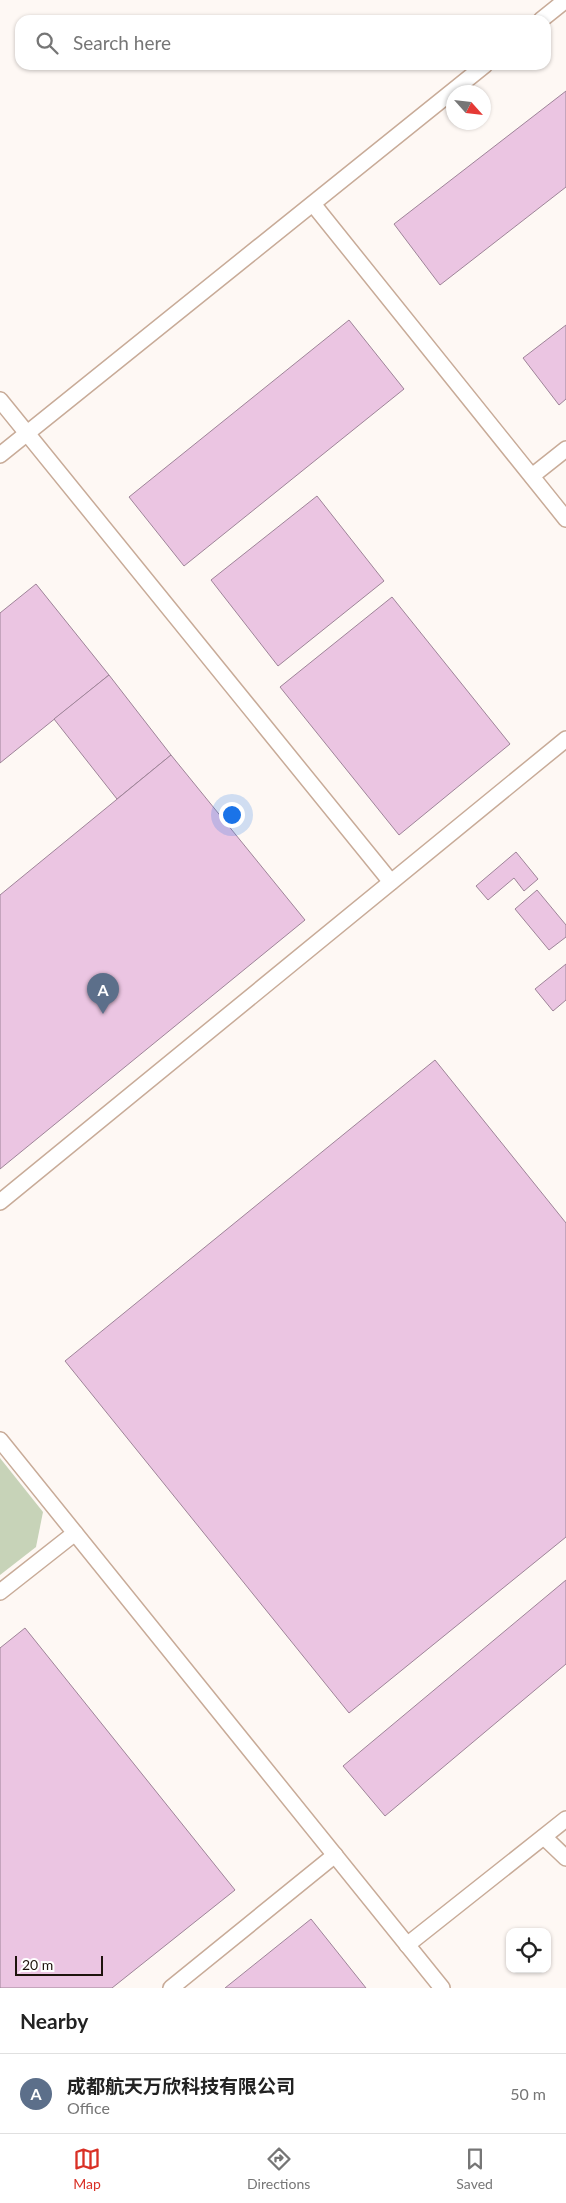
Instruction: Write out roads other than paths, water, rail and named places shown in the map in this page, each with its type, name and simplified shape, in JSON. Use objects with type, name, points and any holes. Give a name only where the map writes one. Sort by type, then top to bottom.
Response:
[{"type":"lane","points":[[547,15],[566,0]]},
{"type":"lane","points":[[0,455],[479,70]]},
{"type":"lane","points":[[313,204],[566,519]]},
{"type":"lane","points":[[0,400],[390,882]]},
{"type":"lane","points":[[532,476],[566,449]]},
{"type":"lane","points":[[0,1202],[566,739]]},
{"type":"lane","points":[[0,1440],[442,1988]]},
{"type":"lane","points":[[0,1592],[75,1532]]},
{"type":"lane","points":[[407,1945],[566,1819]]},
{"type":"lane","points":[[544,1837],[566,1858]]},
{"type":"lane","points":[[171,1988],[335,1855]]},
{"type":"place","name":"成都航天万欣科技有限公司","points":[[103,1014]]}]
